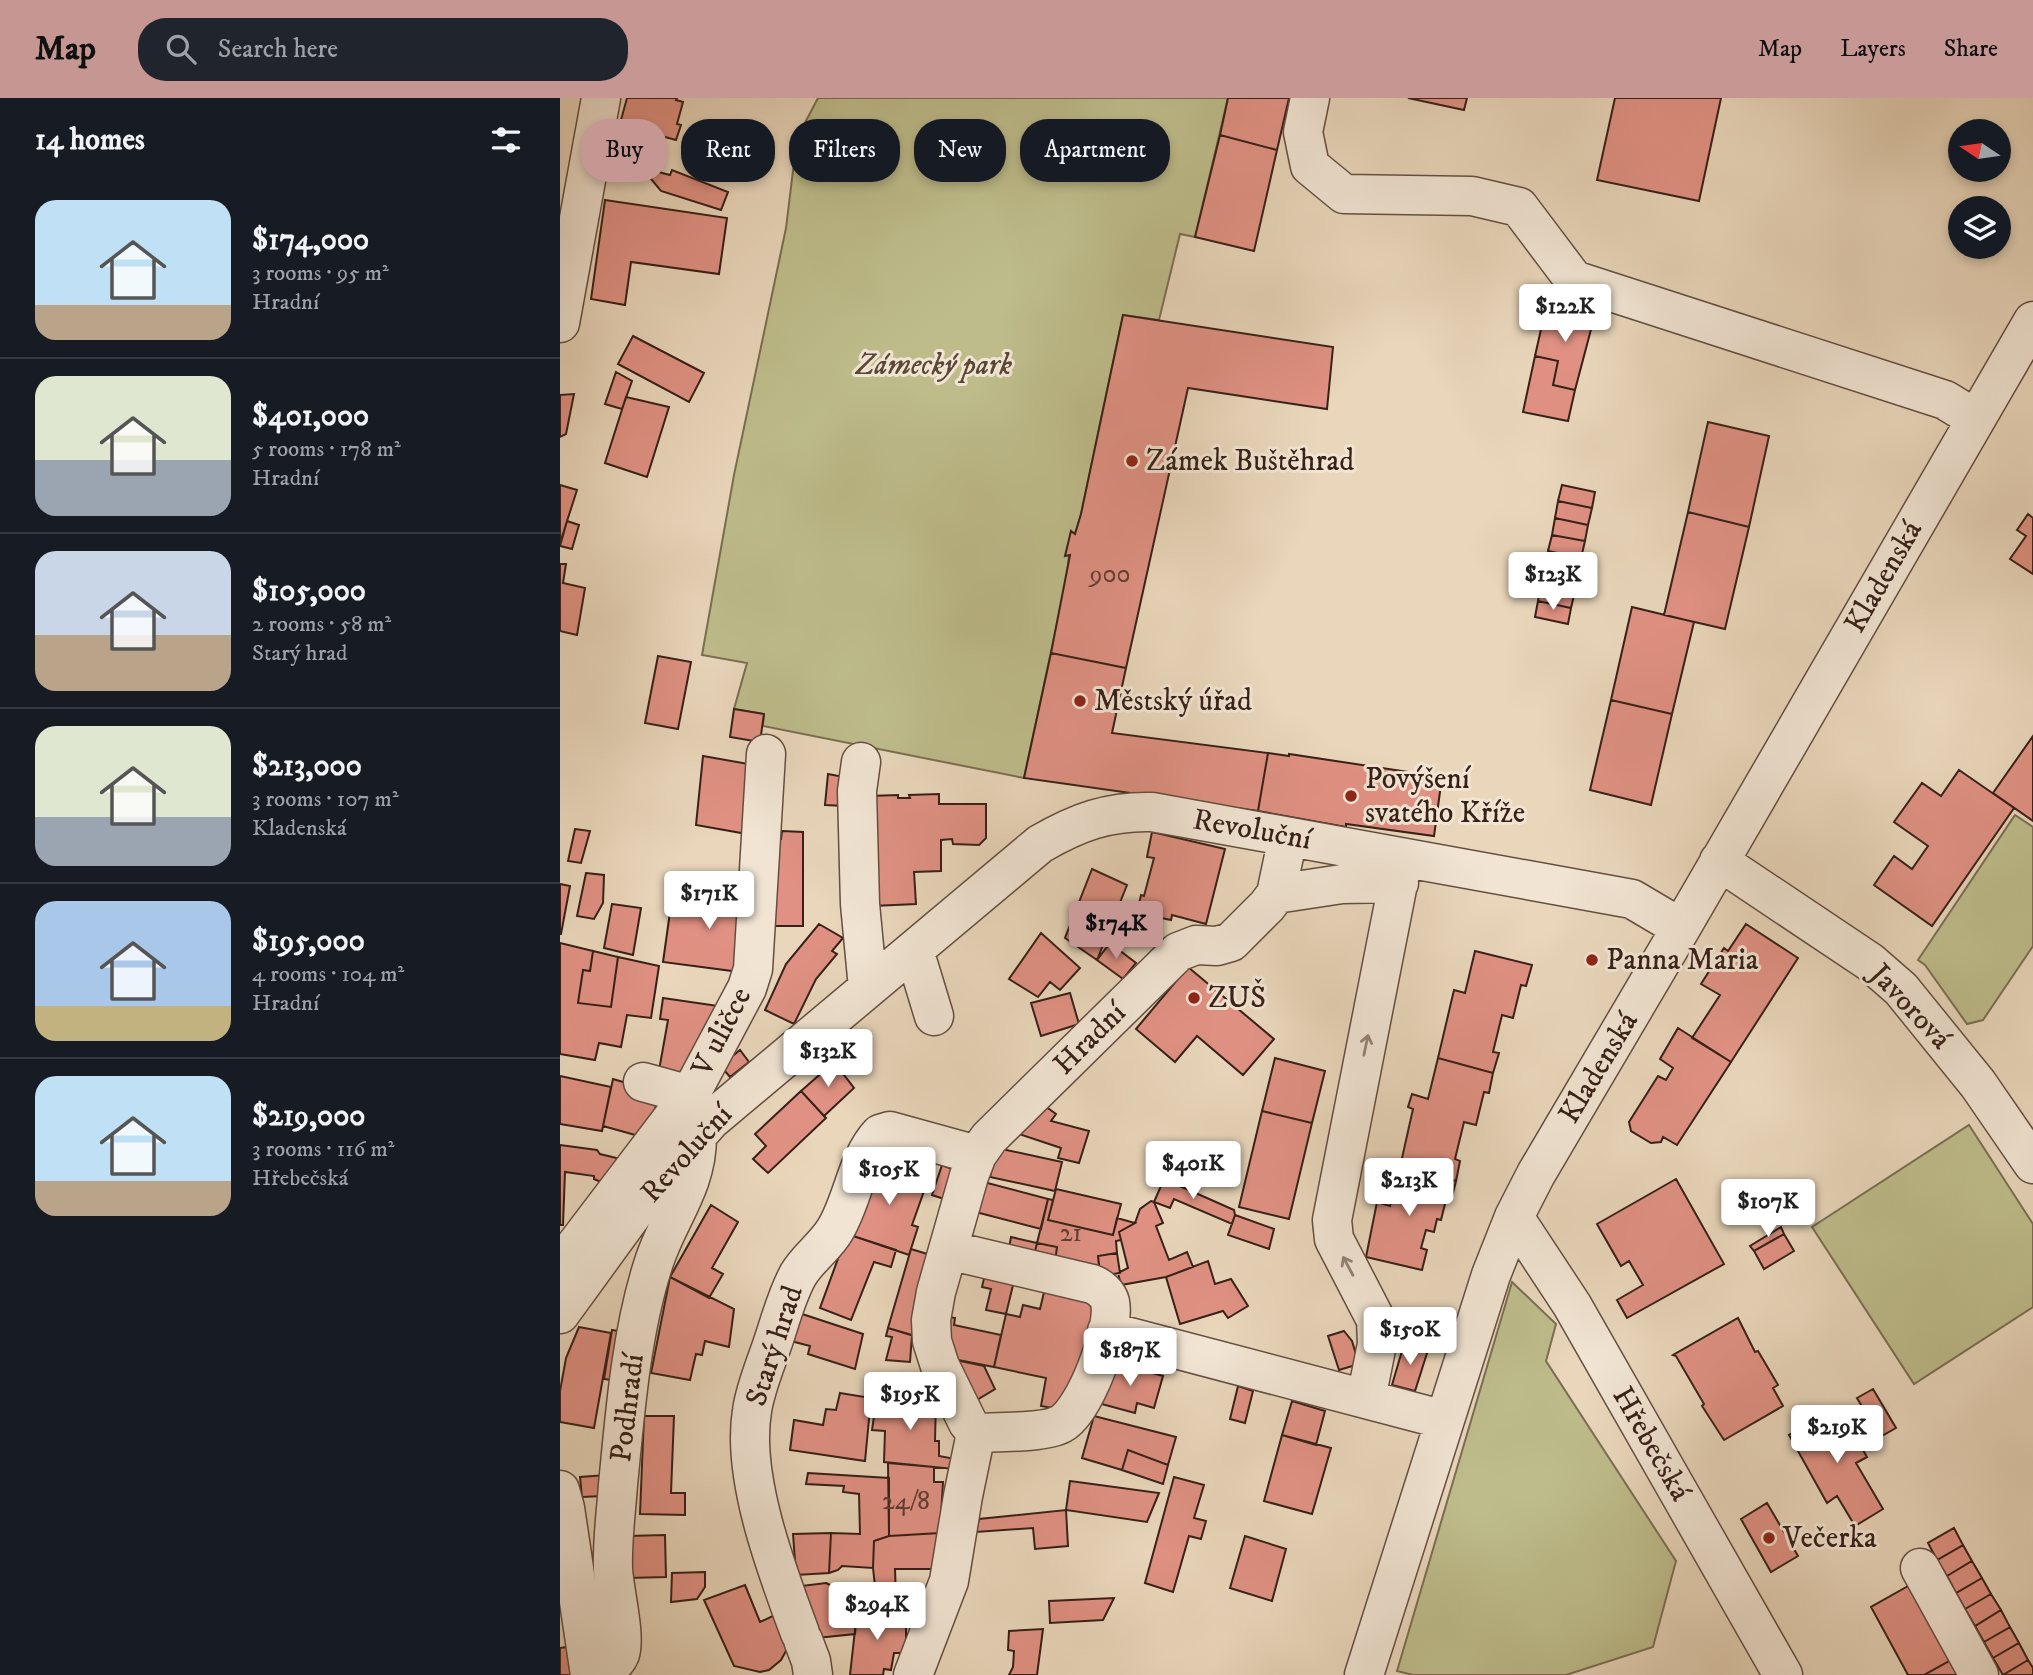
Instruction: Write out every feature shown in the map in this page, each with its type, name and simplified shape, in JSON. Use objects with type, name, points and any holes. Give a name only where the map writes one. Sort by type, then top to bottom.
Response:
[{"type":"street","points":[[560,323],[601,98]]},
{"type":"street","points":[[1310,98],[1303,132],[1310,166],[1344,194],[1472,196],[1519,206],[1574,280],[1945,400],[1976,419]]},
{"type":"street","name":"Kladenská","points":[[1364,1675],[1491,1275],[1514,1217],[1536,1174],[1976,419],[2031,330]]},
{"type":"street","name":"V uličce","points":[[560,1266],[690,1095],[747,988],[753,970],[766,754]]},
{"type":"street","points":[[861,762],[857,791],[860,904],[868,988]]},
{"type":"street","name":"Revoluční","points":[[560,1314],[656,1182],[711,1120],[1040,844],[1068,828],[1098,817],[1152,812],[1287,837],[1401,870],[1632,899],[1681,928]]},
{"type":"street","points":[[1287,837],[1276,894],[1342,884],[1401,870],[1332,1220],[1334,1239],[1376,1320],[1377,1344],[1366,1399]]},
{"type":"street","name":"Javorová","points":[[1719,861],[1871,962],[1892,980],[1978,1084],[2033,1164]]},
{"type":"street","name":"Hradní","points":[[976,1433],[968,1423],[940,1366],[932,1341],[933,1307],[968,1176],[977,1155],[989,1138],[1178,952],[1196,946],[1217,946],[1231,942],[1276,894]]},
{"type":"street","points":[[914,950],[934,1016]]},
{"type":"street","points":[[643,1082],[690,1095]]},
{"type":"street","name":"Starý hrad","points":[[805,1649],[763,1524],[753,1470],[750,1429],[755,1399],[788,1298],[803,1267],[834,1233],[869,1150],[880,1134],[890,1131],[977,1155]]},
{"type":"street","name":"Podhradí","points":[[590,1673],[612,1665],[621,1653],[613,1572],[613,1541],[625,1411],[645,1292],[664,1236],[694,1172],[697,1134]]},
{"type":"street","name":"Hřebečská","points":[[1514,1217],[1572,1305],[1783,1675]]},
{"type":"street","points":[[913,1675],[949,1581],[976,1433],[1052,1427],[1068,1419],[1077,1409],[1093,1379],[1107,1331],[1111,1305],[1109,1298],[1098,1287],[948,1250]]},
{"type":"street","points":[[1107,1331],[1445,1420]]},
{"type":"street","points":[[560,1490],[590,1673]]},
{"type":"street","points":[[1920,1569],[1979,1675]]},
{"type":"green space","name":"Zámecký park","points":[[818,98],[1228,98],[1195,237],[1180,234],[1159,320],[1123,315],[1081,514],[1075,534],[1071,531],[1067,577],[1024,778],[763,726],[764,714],[734,709],[747,663],[702,655],[734,475],[786,228],[792,182],[900,182],[900,119],[807,119]]},
{"type":"green space","points":[[2015,815],[2033,827],[2033,946],[1983,1020],[1967,1024],[1925,965],[1918,960]]},
{"type":"green space","points":[[1969,1125],[2033,1224],[2033,1307],[1914,1384],[1812,1227]]},
{"type":"green space","points":[[1512,1282],[1556,1324],[1546,1361],[1676,1561],[1653,1647],[1566,1675],[1413,1675],[1397,1671]]},
{"type":"building","points":[[627,98],[677,98],[676,100],[683,102],[677,124],[681,125],[676,140],[667,138],[667,119],[621,119]]},
{"type":"building","points":[[1228,98],[1289,98],[1277,150],[1220,135]]},
{"type":"building","points":[[1408,98],[1467,98],[1464,110]]},
{"type":"building","points":[[1615,98],[1721,98],[1699,201],[1597,180]]},
{"type":"building","points":[[1220,135],[1277,150],[1254,251],[1195,237]]},
{"type":"building","points":[[672,170],[681,174],[681,182],[703,182],[728,192],[721,210],[661,191],[654,182],[667,182],[667,174],[670,175]]},
{"type":"building","points":[[605,200],[727,218],[719,274],[631,262],[625,305],[591,299]]},
{"type":"building","points":[[1546,307],[1594,318],[1575,390],[1553,385],[1558,361],[1535,356]]},
{"type":"building","name":"Zámek Buštěhrad","points":[[1123,315],[1333,347],[1327,409],[1188,388],[1126,668],[1051,653],[1070,555],[1065,556],[1071,531],[1075,534],[1081,514]]},
{"type":"building","points":[[633,336],[704,373],[689,402],[618,364]]},
{"type":"building","points":[[1535,356],[1558,361],[1553,385],[1575,390],[1568,421],[1523,412]]},
{"type":"building","points":[[616,372],[632,381],[622,409],[605,404]]},
{"type":"building","points":[[574,394],[566,434],[560,437],[560,395]]},
{"type":"building","points":[[626,397],[669,407],[647,477],[605,463]]},
{"type":"building","points":[[1708,422],[1769,436],[1749,527],[1688,512]]},
{"type":"building","points":[[560,485],[577,490],[560,543]]},
{"type":"building","points":[[1562,485],[1595,492],[1592,508],[1558,501]]},
{"type":"building","points":[[1558,501],[1592,508],[1588,525],[1555,518]]},
{"type":"building","points":[[1688,512],[1749,527],[1725,629],[1664,615]]},
{"type":"building","points":[[2028,514],[2033,518],[2033,574],[2010,559],[2026,536],[2017,530]]},
{"type":"building","points":[[1555,518],[1588,525],[1585,541],[1552,535]]},
{"type":"building","points":[[567,521],[579,525],[572,549],[560,546]]},
{"type":"building","points":[[1552,535],[1585,541],[1581,558],[1548,551]]},
{"type":"building","points":[[1548,551],[1581,558],[1578,575],[1545,568]]},
{"type":"building","points":[[560,564],[566,564],[563,583],[585,588],[577,635],[560,631]]},
{"type":"building","points":[[1545,568],[1578,575],[1575,591],[1541,584]]},
{"type":"building","points":[[1541,584],[1575,591],[1571,608],[1538,601]]},
{"type":"building","points":[[1538,601],[1571,608],[1568,624],[1535,617]]},
{"type":"building","points":[[1632,607],[1694,622],[1672,714],[1611,700]]},
{"type":"building","name":"Městský úřad","points":[[1051,653],[1126,668],[1112,733],[1268,753],[1258,811],[1024,778]]},
{"type":"building","points":[[658,656],[691,662],[678,729],[645,723]]},
{"type":"building","points":[[1611,700],[1672,714],[1651,805],[1590,790]]},
{"type":"building","points":[[734,709],[764,714],[760,742],[730,737]]},
{"type":"building","points":[[2033,736],[2033,821],[1993,793]]},
{"type":"building","name":"Povýšení svatého Kříže","points":[[1268,753],[1442,777],[1434,836],[1346,824],[1346,827],[1258,811]]},
{"type":"building","points":[[703,756],[754,765],[747,834],[696,825]]},
{"type":"building","points":[[1959,770],[2014,808],[1932,926],[1874,885],[1894,856],[1912,869],[1928,846],[1894,822],[1922,783],[1941,796]]},
{"type":"building","points":[[828,774],[844,777],[845,806],[825,805]]},
{"type":"building","points":[[939,794],[939,804],[986,804],[986,838],[979,845],[953,844],[952,839],[941,840],[941,871],[914,872],[916,904],[873,906],[869,796],[898,795],[898,798],[910,798],[909,795]]},
{"type":"building","points":[[575,829],[590,831],[581,863],[568,861]]},
{"type":"building","points":[[782,831],[803,832],[803,926],[768,926],[768,838],[781,839]]},
{"type":"building","points":[[1152,832],[1225,849],[1206,924],[1172,915],[1171,920],[1137,913],[1154,858],[1147,857]]},
{"type":"building","points":[[1092,869],[1127,885],[1097,960],[1065,938]]},
{"type":"building","points":[[586,873],[604,875],[603,903],[594,919],[577,916]]},
{"type":"building","points":[[712,878],[742,880],[740,972],[663,962],[670,912],[689,916],[689,904],[710,905]]},
{"type":"building","points":[[560,884],[570,886],[561,934],[560,934]]},
{"type":"building","points":[[612,904],[641,908],[633,955],[604,948]]},
{"type":"building","points":[[819,924],[843,938],[832,951],[837,954],[816,979],[794,1024],[765,1010],[786,964]]},
{"type":"building","points":[[1746,924],[1798,958],[1731,1062],[1692,1038],[1720,995],[1701,984],[1724,948],[1728,951]]},
{"type":"building","points":[[1041,933],[1080,968],[1060,990],[1050,982],[1038,997],[1009,979]]},
{"type":"building","points":[[560,943],[593,951],[590,971],[583,970],[578,1003],[611,1007],[618,957],[659,966],[651,1018],[627,1015],[621,1047],[599,1043],[595,1060],[560,1054]]},
{"type":"building","points":[[1110,943],[1136,963],[1123,979],[1097,960]]},
{"type":"building","points":[[593,951],[618,957],[611,1007],[578,1003],[583,970],[590,971]]},
{"type":"building","points":[[1475,951],[1532,965],[1526,986],[1521,985],[1513,1018],[1502,1015],[1493,1052],[1499,1053],[1493,1073],[1438,1058],[1454,990],[1465,993]]},
{"type":"building","name":"ZUŠ","points":[[1188,967],[1274,1039],[1243,1075],[1197,1036],[1175,1062],[1136,1029]]},
{"type":"building","points":[[1070,993],[1079,1024],[1041,1036],[1031,1003]]},
{"type":"building","points":[[663,998],[725,1007],[682,1083],[658,1076],[668,1020],[660,1019]]},
{"type":"building","points":[[1678,1028],[1731,1062],[1677,1145],[1663,1137],[1661,1142],[1651,1143],[1631,1131],[1629,1122],[1658,1076],[1666,1080],[1673,1068],[1660,1059]]},
{"type":"building","points":[[728,1049],[734,1055],[740,1050],[749,1062],[730,1077],[719,1064]]},
{"type":"building","points":[[1275,1058],[1325,1071],[1312,1123],[1262,1111]]},
{"type":"building","points":[[1438,1058],[1493,1073],[1489,1093],[1484,1092],[1476,1125],[1464,1122],[1455,1159],[1460,1161],[1456,1181],[1400,1167],[1413,1109],[1408,1107],[1412,1094],[1428,1099]]},
{"type":"building","points":[[834,1062],[854,1088],[824,1116],[801,1091]]},
{"type":"building","points":[[560,1076],[611,1087],[602,1131],[560,1124]]},
{"type":"building","points":[[613,1079],[660,1093],[646,1138],[603,1126]]},
{"type":"building","points":[[801,1091],[826,1118],[768,1173],[753,1159],[766,1146],[755,1134]]},
{"type":"building","points":[[1045,1106],[1056,1114],[1051,1121],[1089,1131],[1079,1163],[1058,1158],[1061,1148],[1013,1132]]},
{"type":"building","points":[[1262,1111],[1312,1123],[1289,1219],[1239,1207]]},
{"type":"building","points":[[560,1145],[597,1150],[600,1154],[629,1161],[610,1186],[594,1179],[594,1176],[565,1172],[563,1225],[560,1225]]},
{"type":"building","points":[[997,1148],[1062,1162],[1055,1191],[990,1177]]},
{"type":"building","points":[[877,1157],[929,1177],[912,1225],[918,1227],[909,1255],[847,1234]]},
{"type":"building","points":[[942,1165],[957,1171],[950,1201],[932,1195]]},
{"type":"building","points":[[1400,1167],[1456,1181],[1451,1201],[1446,1200],[1441,1220],[1437,1219],[1434,1232],[1426,1230],[1421,1248],[1427,1250],[1422,1270],[1366,1257],[1377,1202],[1390,1206]]},
{"type":"building","points":[[1164,1179],[1234,1210],[1232,1224],[1174,1199],[1170,1208],[1154,1202]]},
{"type":"building","points":[[1676,1179],[1724,1264],[1627,1318],[1617,1300],[1643,1285],[1629,1261],[1621,1266],[1597,1224]]},
{"type":"building","points":[[976,1180],[1048,1199],[1041,1229],[968,1210]]},
{"type":"building","points":[[1056,1189],[1121,1204],[1113,1235],[1048,1220]]},
{"type":"building","points":[[1048,1199],[1053,1200],[1048,1220],[1113,1235],[1117,1218],[1135,1223],[1119,1232],[1121,1240],[1116,1241],[1117,1253],[1098,1256],[1100,1272],[1055,1262],[1057,1247],[1037,1243]]},
{"type":"building","points":[[1151,1201],[1154,1202],[1163,1223],[1156,1226],[1169,1260],[1187,1252],[1193,1267],[1166,1277],[1121,1285],[1118,1273],[1128,1268],[1119,1232],[1135,1223],[1140,1209]]},
{"type":"building","points":[[711,1205],[738,1222],[712,1268],[723,1274],[709,1298],[670,1277]]},
{"type":"building","points":[[1235,1215],[1274,1229],[1269,1249],[1228,1235]]},
{"type":"building","points":[[1781,1227],[1784,1234],[1754,1251],[1750,1246]]},
{"type":"building","points":[[847,1234],[896,1250],[891,1267],[874,1262],[851,1320],[820,1308]]},
{"type":"building","points":[[1784,1234],[1794,1251],[1764,1269],[1754,1251]]},
{"type":"building","points":[[1011,1237],[1037,1243],[1033,1260],[1008,1254]]},
{"type":"building","points":[[1037,1243],[1057,1247],[1055,1262],[1033,1260]]},
{"type":"building","points":[[911,1249],[937,1257],[914,1336],[888,1328]]},
{"type":"building","points":[[1117,1253],[1120,1273],[1100,1276],[1098,1256]]},
{"type":"building","points":[[1208,1261],[1215,1284],[1231,1279],[1248,1306],[1228,1318],[1223,1311],[1180,1324],[1166,1277]]},
{"type":"building","points":[[985,1274],[1014,1281],[1006,1314],[986,1310],[991,1289],[982,1287]]},
{"type":"building","points":[[670,1277],[734,1309],[729,1347],[705,1341],[702,1355],[696,1354],[690,1380],[651,1373]]},
{"type":"building","points":[[1045,1288],[1089,1298],[1096,1310],[1078,1385],[1058,1409],[1041,1406],[1046,1378],[994,1367],[1006,1314],[1020,1317],[1023,1305],[1040,1309]]},
{"type":"building","points":[[796,1312],[863,1334],[855,1369],[808,1354],[810,1346],[787,1340]]},
{"type":"building","points":[[939,1315],[955,1318],[954,1325],[1001,1335],[994,1367],[943,1357]]},
{"type":"building","points":[[1738,1318],[1755,1352],[1758,1351],[1778,1385],[1773,1388],[1783,1406],[1724,1440],[1673,1355]]},
{"type":"building","points":[[579,1327],[611,1333],[594,1428],[560,1422],[560,1391],[566,1358]]},
{"type":"building","points":[[888,1328],[912,1335],[910,1362],[886,1360],[892,1337],[886,1336]]},
{"type":"building","points":[[612,1330],[626,1332],[618,1381],[604,1379]]},
{"type":"building","points":[[1344,1331],[1352,1341],[1359,1364],[1339,1370],[1328,1336]]},
{"type":"building","points":[[1404,1344],[1428,1350],[1415,1391],[1392,1385]]},
{"type":"building","points":[[946,1358],[984,1366],[995,1389],[970,1404]]},
{"type":"building","points":[[1111,1361],[1163,1376],[1154,1408],[1137,1403],[1135,1413],[1098,1403]]},
{"type":"building","points":[[1238,1386],[1253,1391],[1245,1423],[1230,1419]]},
{"type":"building","points":[[1873,1389],[1896,1428],[1880,1437],[1857,1398]]},
{"type":"building","points":[[840,1393],[871,1398],[865,1461],[790,1450],[794,1420],[823,1425],[826,1409],[836,1410]]},
{"type":"building","points":[[877,1396],[936,1399],[935,1441],[939,1441],[939,1456],[955,1459],[954,1469],[884,1462],[885,1431],[872,1430]]},
{"type":"building","points":[[1292,1401],[1325,1411],[1316,1445],[1282,1435]]},
{"type":"building","points":[[1839,1408],[1867,1457],[1856,1463],[1883,1509],[1855,1526],[1837,1496],[1827,1503],[1789,1435]]},
{"type":"building","points":[[644,1416],[674,1416],[671,1493],[685,1493],[685,1515],[640,1514]]},
{"type":"building","points":[[1094,1416],[1176,1437],[1168,1465],[1128,1450],[1122,1470],[1082,1458]]},
{"type":"building","points":[[1282,1435],[1331,1448],[1312,1514],[1264,1501]]},
{"type":"building","points":[[1128,1450],[1168,1465],[1163,1484],[1122,1470]]},
{"type":"building","points":[[888,1463],[934,1467],[934,1482],[943,1482],[940,1533],[889,1536]]},
{"type":"building","points":[[808,1473],[889,1478],[889,1536],[874,1541],[873,1568],[842,1566],[829,1573],[831,1533],[860,1534],[859,1494],[843,1492],[844,1486],[806,1484]]},
{"type":"building","points":[[606,1475],[603,1496],[582,1497],[580,1477]]},
{"type":"building","points":[[1174,1477],[1204,1485],[1194,1518],[1206,1521],[1201,1539],[1189,1536],[1173,1592],[1145,1583]]},
{"type":"building","points":[[1070,1481],[1159,1493],[1147,1522],[1066,1510]]},
{"type":"building","name":"Večerka","points":[[1767,1503],[1798,1556],[1771,1572],[1741,1519]]},
{"type":"building","points":[[1066,1510],[1068,1546],[1035,1549],[1033,1528],[976,1532],[979,1519]]},
{"type":"building","points":[[1954,1528],[1963,1545],[1937,1560],[1928,1543]]},
{"type":"building","points":[[831,1533],[829,1573],[796,1575],[793,1534]]},
{"type":"building","points":[[940,1533],[938,1569],[895,1569],[896,1597],[905,1599],[906,1614],[878,1613],[873,1568],[874,1541],[889,1536]]},
{"type":"building","points":[[665,1535],[666,1577],[628,1578],[627,1536]]},
{"type":"building","points":[[1245,1536],[1286,1549],[1272,1601],[1230,1588]]},
{"type":"building","points":[[1963,1545],[1972,1561],[1947,1576],[1937,1560]]},
{"type":"building","points":[[1972,1561],[1982,1578],[1956,1593],[1947,1576]]},
{"type":"building","points":[[705,1572],[705,1587],[697,1599],[671,1602],[672,1573]]},
{"type":"building","points":[[1982,1578],[1991,1594],[1965,1609],[1956,1593]]},
{"type":"building","points":[[1917,1581],[1958,1656],[1924,1675],[1908,1675],[1871,1607]]},
{"type":"building","points":[[826,1583],[832,1586],[861,1584],[862,1599],[876,1598],[878,1613],[857,1612],[855,1634],[807,1639],[793,1587]]},
{"type":"building","points":[[745,1585],[760,1622],[777,1614],[787,1642],[781,1660],[769,1670],[760,1672],[734,1666],[704,1600]]},
{"type":"building","points":[[1991,1594],[2001,1610],[1975,1626],[1965,1609]]},
{"type":"building","points":[[1114,1598],[1103,1620],[1050,1623],[1049,1601]]},
{"type":"building","points":[[2001,1610],[2010,1627],[1984,1642],[1975,1626]]},
{"type":"building","points":[[857,1612],[906,1614],[906,1653],[894,1653],[891,1670],[884,1669],[883,1675],[850,1675]]},
{"type":"building","points":[[2010,1627],[2019,1643],[1993,1658],[1984,1642]]},
{"type":"building","points":[[1043,1629],[1037,1675],[1009,1675],[1013,1667],[1014,1651],[1008,1650],[1009,1631]]},
{"type":"building","points":[[2019,1643],[2028,1660],[2003,1675],[1993,1658]]},
{"type":"building","points":[[567,1647],[571,1675],[560,1675],[560,1648]]},
{"type":"building","points":[[1958,1656],[1969,1675],[1924,1675]]},
{"type":"building","points":[[2028,1660],[2033,1668],[2033,1675],[2003,1675]]},
{"type":"place","name":"Zámek Buštěhrad","points":[[1132,461]]},
{"type":"place","name":"Městský úřad","points":[[1080,701]]},
{"type":"place","name":"Povýšení svatého Kříže","points":[[1351,796]]},
{"type":"place","name":"Panna Maria","points":[[1592,960]]},
{"type":"place","name":"ZUŠ","points":[[1194,998]]},
{"type":"place","name":"Večerka","points":[[1769,1538]]}]
